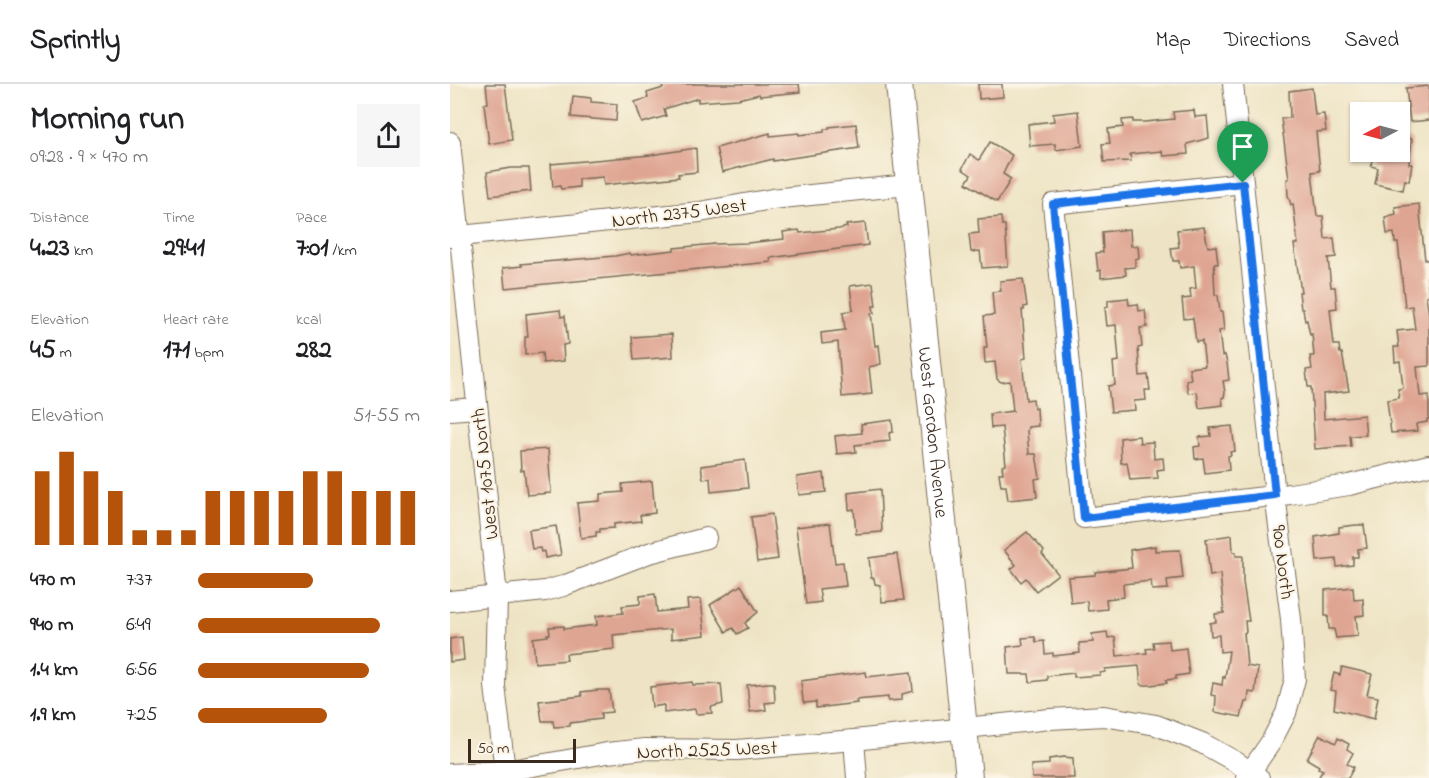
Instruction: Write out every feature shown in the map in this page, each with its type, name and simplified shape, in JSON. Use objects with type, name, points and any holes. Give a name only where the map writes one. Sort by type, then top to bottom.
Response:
[{"type":"main road","name":"West Gordon Avenue","points":[[899,84],[969,778]]},
{"type":"street","name":"900 North","points":[[1233,84],[1275,495],[1291,619],[1295,679],[1286,713],[1251,776]]},
{"type":"street","name":"West 1075 North","points":[[450,142],[455,237],[496,596],[495,686],[505,771]]},
{"type":"street","points":[[1243,183],[1053,204],[1084,518],[1349,485],[1429,465]]},
{"type":"street","name":"North 2375 West","points":[[455,237],[700,212],[772,199],[908,185]]},
{"type":"street","points":[[450,410],[476,408]]},
{"type":"street","points":[[450,601],[545,591],[649,553],[706,538]]},
{"type":"street","name":"North 2525 West","points":[[450,774],[505,771],[607,753],[645,749],[728,750],[854,740],[1050,719],[1104,716],[1156,725],[1202,743],[1251,776]]},
{"type":"street","points":[[854,740],[857,778]]},
{"type":"building","points":[[486,84],[505,84],[512,140],[489,144],[484,104],[488,103]]},
{"type":"building","points":[[662,84],[799,84],[800,92],[760,96],[759,94],[738,99],[698,102],[698,98],[664,109],[666,116],[642,123],[635,102],[648,98],[647,93],[663,88]]},
{"type":"building","points":[[978,84],[1002,84],[1003,97],[979,99]]},
{"type":"building","points":[[1429,86],[1429,120],[1410,122],[1410,102],[1408,102],[1406,88]]},
{"type":"building","points":[[1312,88],[1315,115],[1324,114],[1326,131],[1316,132],[1320,171],[1312,172],[1317,216],[1323,216],[1325,239],[1334,238],[1336,257],[1328,258],[1331,287],[1335,287],[1337,308],[1330,309],[1334,345],[1339,345],[1340,353],[1342,353],[1349,391],[1323,394],[1324,419],[1364,415],[1366,435],[1350,436],[1351,446],[1315,449],[1311,387],[1308,387],[1306,370],[1312,369],[1310,356],[1314,356],[1312,334],[1310,335],[1307,320],[1305,321],[1303,309],[1301,309],[1299,292],[1301,292],[1294,244],[1298,244],[1293,204],[1291,205],[1288,195],[1287,179],[1289,179],[1281,118],[1290,118],[1289,91]]},
{"type":"building","points":[[573,96],[591,98],[591,102],[617,104],[616,121],[571,117]]},
{"type":"building","points":[[1194,110],[1195,117],[1207,116],[1209,138],[1187,144],[1188,154],[1163,156],[1162,151],[1130,154],[1131,161],[1104,162],[1102,144],[1110,143],[1108,129],[1123,127],[1122,120],[1133,119],[1133,122],[1145,122],[1174,119],[1173,112]]},
{"type":"building","points":[[1078,111],[1082,146],[1056,150],[1055,144],[1030,146],[1028,124],[1054,121],[1053,114]]},
{"type":"building","points":[[856,124],[859,148],[773,161],[773,159],[722,172],[716,148],[770,133],[770,136],[799,133],[799,135],[824,132],[824,129],[829,129],[829,127]]},
{"type":"building","points":[[990,142],[1012,155],[1003,174],[1011,179],[997,202],[966,183],[971,175],[962,169],[970,154],[979,160]]},
{"type":"building","points":[[696,148],[697,172],[678,174],[679,177],[604,185],[603,177],[579,179],[579,187],[561,189],[560,186],[553,187],[551,164],[651,155]]},
{"type":"building","points":[[1372,162],[1409,162],[1412,164],[1409,181],[1405,180],[1403,190],[1375,184],[1378,168],[1371,166]]},
{"type":"building","points":[[529,168],[531,191],[490,196],[487,172]]},
{"type":"building","points":[[1419,204],[1425,260],[1429,260],[1429,277],[1427,277],[1429,296],[1426,296],[1429,315],[1429,366],[1417,367],[1420,396],[1429,395],[1429,419],[1427,422],[1416,424],[1417,431],[1391,433],[1387,400],[1399,398],[1398,389],[1403,388],[1400,361],[1395,362],[1394,347],[1399,347],[1397,331],[1415,329],[1412,306],[1405,307],[1398,243],[1395,243],[1394,233],[1387,234],[1385,217],[1396,214],[1395,207]]},
{"type":"building","points":[[1001,217],[1002,225],[1005,225],[1008,266],[982,268],[980,251],[971,252],[969,234],[979,233],[978,219]]},
{"type":"building","points":[[865,223],[868,245],[770,258],[771,262],[505,288],[503,268],[522,266],[521,264],[784,239],[783,232],[799,230],[800,233],[839,229],[847,227],[846,225]]},
{"type":"building","points":[[1204,227],[1208,247],[1216,246],[1218,264],[1214,264],[1215,295],[1218,295],[1220,312],[1222,312],[1224,330],[1219,331],[1222,356],[1225,355],[1229,380],[1223,381],[1225,392],[1222,398],[1223,405],[1199,408],[1197,392],[1188,393],[1186,380],[1191,379],[1189,368],[1205,366],[1202,341],[1196,342],[1193,318],[1184,319],[1182,299],[1191,298],[1190,289],[1196,288],[1194,266],[1180,268],[1179,261],[1173,261],[1171,248],[1179,247],[1177,230]]},
{"type":"building","points":[[1130,229],[1131,246],[1138,246],[1139,258],[1135,259],[1135,267],[1125,268],[1126,275],[1101,278],[1096,253],[1103,252],[1102,232]]},
{"type":"building","points":[[1023,279],[1027,306],[1022,310],[1026,358],[1022,359],[1026,400],[1033,399],[1034,409],[1037,408],[1038,426],[1028,427],[1027,431],[1029,454],[1036,454],[1040,478],[1035,479],[1037,497],[1008,500],[1006,486],[1001,486],[999,473],[1003,473],[1002,466],[1006,465],[1002,427],[991,428],[990,414],[1013,411],[1010,381],[1001,382],[997,379],[995,362],[985,363],[984,348],[987,348],[984,316],[994,315],[992,292],[1001,291],[1000,281]]},
{"type":"building","points":[[873,283],[876,306],[873,306],[874,313],[871,313],[875,346],[879,345],[881,364],[869,367],[872,394],[842,397],[838,342],[822,344],[821,333],[845,330],[843,312],[853,310],[850,286]]},
{"type":"building","points":[[1128,298],[1129,305],[1138,304],[1139,311],[1145,310],[1147,327],[1140,328],[1142,347],[1138,348],[1140,376],[1148,375],[1150,390],[1145,390],[1146,400],[1134,401],[1135,410],[1111,412],[1108,386],[1115,385],[1113,362],[1119,361],[1116,325],[1107,326],[1105,308],[1108,307],[1108,300]]},
{"type":"building","points":[[560,310],[561,317],[565,316],[568,344],[563,345],[564,361],[543,363],[542,353],[525,355],[525,337],[528,337],[526,314]]},
{"type":"building","points":[[672,334],[673,357],[634,360],[632,337]]},
{"type":"building","points":[[892,420],[893,432],[889,433],[890,441],[855,445],[856,452],[837,454],[835,436],[862,433],[861,424]]},
{"type":"building","points":[[1232,426],[1235,451],[1230,452],[1231,455],[1228,456],[1229,470],[1205,473],[1203,458],[1195,459],[1194,447],[1200,446],[1199,437],[1211,436],[1210,428]]},
{"type":"building","points":[[1139,436],[1140,443],[1153,442],[1154,459],[1163,458],[1164,469],[1157,470],[1158,478],[1130,480],[1127,462],[1121,463],[1120,438]]},
{"type":"building","points":[[548,449],[551,493],[527,495],[524,470],[521,471],[520,451]]},
{"type":"building","points":[[745,460],[748,488],[711,492],[710,478],[703,479],[701,466]]},
{"type":"building","points":[[824,473],[826,492],[799,495],[797,477]]},
{"type":"building","points":[[652,481],[655,513],[640,515],[641,521],[614,524],[614,528],[600,529],[600,532],[596,532],[596,536],[581,538],[577,503],[600,501],[600,494],[623,492],[622,484]]},
{"type":"building","points":[[880,489],[882,532],[856,534],[854,509],[849,510],[848,493]]},
{"type":"building","points":[[772,514],[778,559],[757,562],[751,517]]},
{"type":"building","points":[[830,523],[835,563],[843,562],[846,586],[819,589],[821,602],[806,604],[796,527]]},
{"type":"building","points":[[1364,525],[1367,548],[1358,549],[1358,557],[1353,557],[1353,565],[1337,567],[1336,559],[1317,561],[1315,537],[1339,533],[1339,527]]},
{"type":"building","points":[[556,526],[561,555],[545,558],[544,551],[541,552],[540,548],[532,549],[529,530]]},
{"type":"building","points":[[1027,532],[1044,551],[1042,554],[1058,574],[1036,591],[1026,578],[1021,582],[1011,569],[1016,565],[1004,550]]},
{"type":"building","points":[[1232,535],[1233,552],[1236,552],[1236,556],[1243,556],[1243,582],[1249,621],[1245,621],[1246,632],[1244,633],[1247,666],[1258,668],[1255,693],[1249,692],[1248,702],[1245,702],[1241,717],[1215,712],[1216,696],[1211,695],[1213,683],[1222,685],[1223,677],[1225,678],[1229,651],[1220,652],[1219,635],[1211,636],[1210,623],[1216,622],[1215,614],[1224,613],[1220,574],[1210,576],[1206,539]]},
{"type":"building","points":[[1155,546],[1155,551],[1180,550],[1183,578],[1167,580],[1168,589],[1152,590],[1151,581],[1123,584],[1124,597],[1106,599],[1107,609],[1088,611],[1087,601],[1071,603],[1068,577],[1132,568],[1130,550]]},
{"type":"building","points":[[897,554],[904,600],[882,602],[880,585],[875,584],[874,578],[871,578],[869,558]]},
{"type":"building","points":[[741,585],[758,612],[745,623],[748,628],[737,634],[733,628],[726,632],[710,605]]},
{"type":"building","points":[[1353,587],[1354,600],[1363,599],[1364,615],[1356,616],[1358,636],[1336,638],[1334,629],[1329,629],[1328,616],[1325,616],[1325,590]]},
{"type":"building","points":[[655,594],[657,612],[688,609],[687,600],[701,599],[705,635],[671,639],[671,629],[613,635],[614,649],[566,654],[567,660],[535,663],[533,638],[548,636],[549,627],[564,626],[564,629],[597,625],[596,616],[623,613],[622,606],[640,604],[640,596]]},
{"type":"building","points":[[1107,632],[1108,638],[1115,637],[1117,656],[1147,653],[1146,649],[1154,648],[1153,642],[1169,641],[1170,650],[1186,648],[1189,674],[1166,680],[1167,683],[1141,685],[1139,666],[1105,669],[1105,672],[1100,675],[1074,677],[1074,673],[1047,676],[1047,680],[1030,682],[1029,674],[1009,674],[1007,647],[1023,645],[1022,638],[1035,637],[1036,642],[1044,641],[1045,654],[1053,653],[1053,656],[1080,653],[1079,643],[1093,642],[1092,634]]},
{"type":"building","points":[[462,637],[464,660],[450,662],[450,639]]},
{"type":"building","points":[[1342,667],[1372,674],[1367,695],[1378,697],[1374,719],[1334,709],[1336,691],[1330,690],[1334,673],[1340,675]]},
{"type":"building","points":[[866,672],[867,677],[911,672],[913,691],[902,694],[902,700],[888,701],[888,697],[856,700],[857,703],[816,708],[816,702],[804,703],[803,701],[801,681]]},
{"type":"building","points":[[692,682],[693,685],[721,684],[723,704],[711,707],[712,713],[696,714],[695,709],[664,713],[664,705],[652,707],[650,687]]},
{"type":"building","points":[[774,683],[775,702],[765,703],[766,710],[750,712],[747,685]]},
{"type":"building","points":[[609,690],[612,712],[601,713],[601,719],[554,727],[553,721],[542,721],[539,701],[582,696],[581,692]]},
{"type":"building","points":[[1320,735],[1336,743],[1338,738],[1349,744],[1347,749],[1353,753],[1347,764],[1354,767],[1348,778],[1318,778],[1323,770],[1307,759]]},
{"type":"building","points":[[1073,758],[1074,778],[1032,778],[1031,765],[1049,764],[1049,759]]},
{"type":"route","points":[[1243,183],[1275,495],[1084,518],[1053,204],[1243,183]]}]
